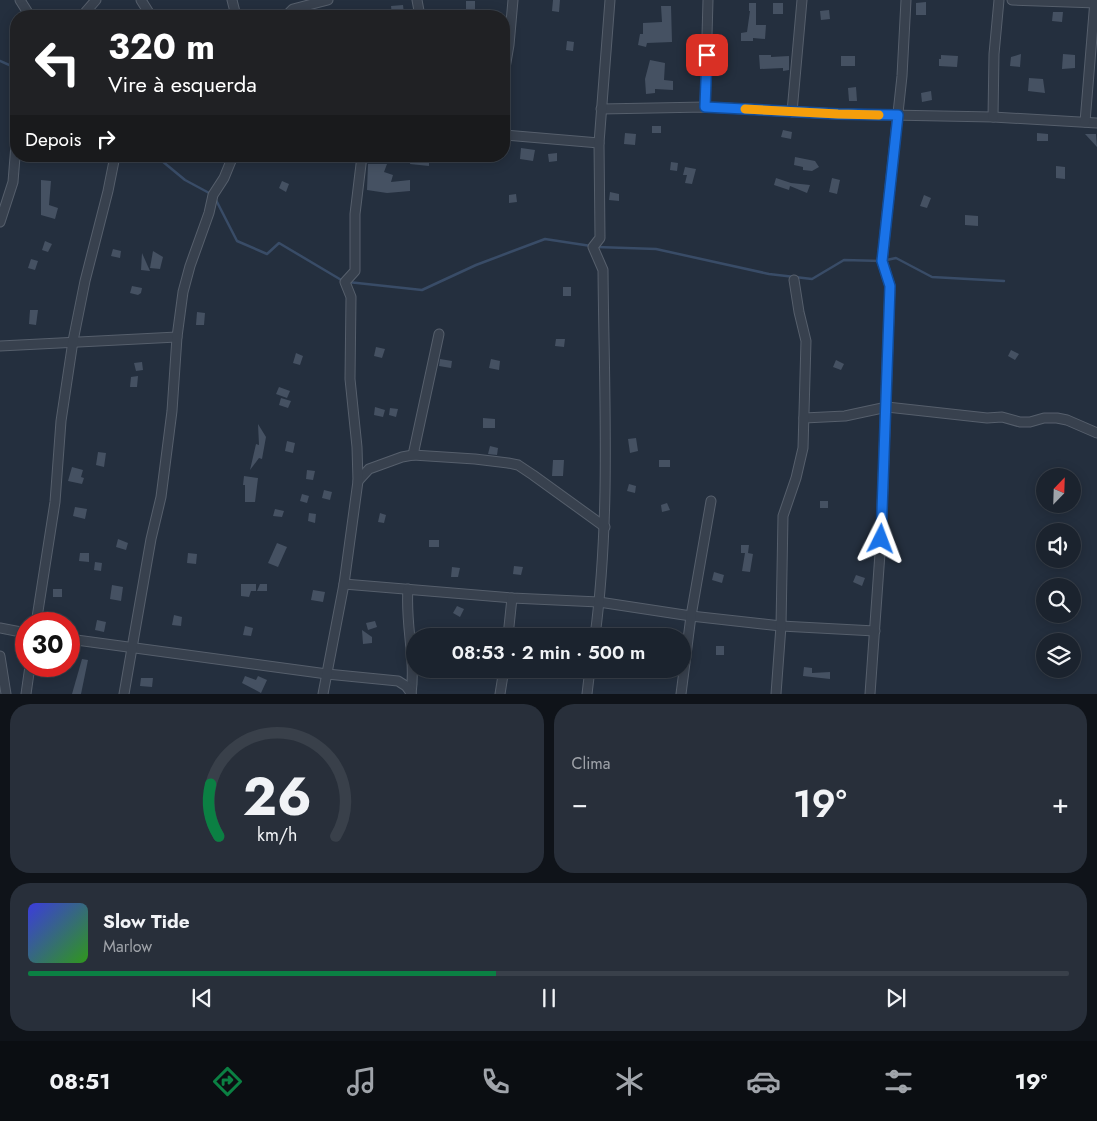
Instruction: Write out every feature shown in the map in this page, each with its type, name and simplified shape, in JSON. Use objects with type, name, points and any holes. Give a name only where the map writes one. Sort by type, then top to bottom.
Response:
[{"type":"street","points":[[87,10],[96,0]]},
{"type":"street","points":[[292,10],[328,0]]},
{"type":"street","points":[[510,34],[513,0]]},
{"type":"street","points":[[596,628],[605,527],[603,270],[593,246],[600,238],[599,143],[610,0]]},
{"type":"street","points":[[705,107],[708,0]]},
{"type":"street","points":[[792,112],[802,0]]},
{"type":"street","points":[[870,694],[881,539],[890,286],[882,261],[902,76],[906,0]]},
{"type":"street","points":[[993,117],[994,54],[999,0]]},
{"type":"street","points":[[1012,0],[1095,2],[1084,122]]},
{"type":"street","points":[[601,109],[705,107],[838,114],[993,117],[1097,122]]},
{"type":"street","points":[[510,136],[599,143]]},
{"type":"street","points":[[0,222],[12,182],[14,162]]},
{"type":"street","points":[[38,612],[55,502],[61,421],[73,341],[113,162]]},
{"type":"street","points":[[124,694],[151,539],[161,497],[172,411],[176,337],[183,292],[190,266],[209,214],[213,196],[224,178],[230,162]]},
{"type":"street","points":[[323,694],[344,584],[358,481],[357,447],[350,379],[351,297],[345,282],[355,271],[356,214],[361,162]]},
{"type":"street","points":[[776,694],[781,626],[784,516],[803,448],[806,341],[794,280]]},
{"type":"street","points":[[413,455],[439,334]]},
{"type":"street","points":[[0,346],[176,337]]},
{"type":"street","points":[[804,418],[845,416],[886,407],[987,418],[1002,417],[1020,422],[1057,418],[1067,420],[1097,433]]},
{"type":"street","points":[[358,481],[369,469],[413,455],[475,459],[518,465],[605,527]]},
{"type":"street","points":[[681,694],[691,616],[711,500]]},
{"type":"street","points":[[344,584],[512,598],[599,602],[691,616],[781,626],[875,631]]},
{"type":"street","points":[[408,589],[407,604],[410,628]]},
{"type":"street","points":[[509,628],[512,598]]},
{"type":"street","points":[[0,628],[15,631]]},
{"type":"street","points":[[80,641],[398,682],[411,693]]},
{"type":"street","points":[[0,656],[6,694]]},
{"type":"street","points":[[398,682],[406,675]]},
{"type":"street","points":[[26,694],[28,677]]},
{"type":"street","points":[[411,693],[412,678]]},
{"type":"street","points":[[500,694],[503,678]]},
{"type":"street","points":[[587,694],[589,678]]},
{"type":"building","points":[[553,0],[560,0],[559,12],[552,11]]},
{"type":"building","points":[[466,1],[475,1],[475,10],[466,10]]},
{"type":"building","points":[[926,2],[926,15],[916,15],[916,3]]},
{"type":"building","points":[[749,3],[756,3],[756,25],[766,25],[765,39],[753,38],[753,41],[741,41],[741,33],[747,32],[750,11]]},
{"type":"building","points":[[773,3],[783,3],[783,14],[773,14]]},
{"type":"building","points":[[403,5],[404,10],[391,10],[391,6]]},
{"type":"building","points":[[661,6],[671,6],[672,42],[647,43],[646,47],[638,45],[640,34],[643,34],[643,23],[662,22]]},
{"type":"building","points":[[829,10],[830,19],[821,20],[820,11]]},
{"type":"building","points":[[1053,12],[1063,12],[1062,22],[1052,21]]},
{"type":"building","points":[[567,41],[574,42],[573,51],[566,50]]},
{"type":"building","points":[[1021,54],[1020,67],[1010,66],[1011,57]]},
{"type":"building","points":[[1063,54],[1075,55],[1075,68],[1062,69]]},
{"type":"building","points":[[759,55],[771,55],[771,57],[789,56],[789,70],[783,71],[783,68],[760,69]]},
{"type":"building","points":[[941,55],[958,56],[957,67],[939,66]]},
{"type":"building","points":[[841,56],[855,56],[855,66],[841,66]]},
{"type":"building","points":[[650,60],[665,63],[664,80],[673,81],[673,90],[655,89],[655,93],[646,94],[645,79]]},
{"type":"building","points":[[1029,78],[1043,79],[1045,93],[1028,91]]},
{"type":"building","points":[[856,87],[857,101],[849,101],[848,88]]},
{"type":"building","points":[[931,91],[932,100],[922,102],[921,93]]},
{"type":"building","points":[[652,126],[661,126],[661,133],[652,133]]},
{"type":"building","points":[[783,130],[792,132],[791,139],[781,137]]},
{"type":"building","points":[[625,133],[636,134],[635,145],[624,144]]},
{"type":"building","points":[[1037,133],[1048,134],[1048,141],[1037,141]]},
{"type":"building","points":[[1085,134],[1096,134],[1097,147]]},
{"type":"building","points":[[521,148],[535,150],[533,161],[520,159]]},
{"type":"building","points":[[557,153],[557,161],[549,162],[548,154]]},
{"type":"building","points":[[795,157],[815,161],[819,167],[812,171],[803,170],[803,167],[794,165]]},
{"type":"building","points":[[410,162],[429,162],[429,166],[410,164]]},
{"type":"building","points":[[671,162],[678,163],[677,171],[670,170]]},
{"type":"building","points":[[368,164],[387,164],[384,172],[393,175],[391,182],[410,180],[410,191],[387,193],[367,190]]},
{"type":"building","points":[[1056,166],[1065,167],[1065,179],[1056,178]]},
{"type":"building","points":[[685,167],[696,169],[692,184],[685,183],[687,175],[683,175]]},
{"type":"building","points":[[776,178],[791,183],[810,185],[807,193],[790,186],[789,190],[774,185]]},
{"type":"building","points":[[832,178],[840,180],[837,194],[829,192]]},
{"type":"building","points":[[41,180],[51,181],[49,205],[58,208],[55,219],[41,215]]},
{"type":"building","points":[[282,181],[289,184],[286,192],[279,188]]},
{"type":"building","points":[[610,192],[619,194],[619,201],[609,200]]},
{"type":"building","points":[[516,194],[517,202],[509,203],[509,195]]},
{"type":"building","points":[[924,195],[931,198],[927,208],[920,206]]},
{"type":"building","points":[[965,215],[978,216],[978,226],[965,225]]},
{"type":"building","points":[[45,241],[52,244],[48,252],[42,250]]},
{"type":"building","points":[[113,249],[121,251],[120,258],[111,256]]},
{"type":"building","points":[[153,251],[163,257],[160,269],[150,268]]},
{"type":"building","points":[[142,253],[150,271],[141,270]]},
{"type":"building","points":[[31,259],[38,261],[35,270],[28,268]]},
{"type":"building","points":[[132,286],[142,288],[141,293],[138,295],[130,293]]},
{"type":"building","points":[[563,287],[571,287],[571,296],[563,296]]},
{"type":"building","points":[[30,310],[38,310],[36,325],[29,324]]},
{"type":"building","points":[[197,312],[205,313],[204,325],[196,325]]},
{"type":"building","points":[[556,339],[565,339],[564,347],[555,346]]},
{"type":"building","points":[[376,347],[385,349],[382,358],[374,356]]},
{"type":"building","points":[[1011,350],[1019,354],[1015,360],[1008,356]]},
{"type":"building","points":[[296,353],[303,356],[300,365],[293,363]]},
{"type":"building","points":[[440,359],[452,361],[451,368],[439,366]]},
{"type":"building","points":[[491,359],[500,361],[499,370],[489,368]]},
{"type":"building","points":[[836,360],[844,364],[841,370],[833,367]]},
{"type":"building","points":[[142,362],[143,370],[136,371],[134,363]]},
{"type":"building","points":[[138,376],[137,387],[130,387],[131,377]]},
{"type":"building","points":[[279,387],[290,391],[287,398],[276,394]]},
{"type":"building","points":[[281,398],[291,401],[288,408],[279,405]]},
{"type":"building","points":[[375,407],[385,410],[383,417],[374,415]]},
{"type":"building","points":[[390,408],[398,409],[396,417],[389,415]]},
{"type":"building","points":[[483,418],[495,419],[495,428],[483,428]]},
{"type":"building","points":[[258,424],[266,437],[262,459],[259,458],[250,470],[256,444],[259,445]]},
{"type":"building","points":[[636,438],[638,451],[630,453],[628,439]]},
{"type":"building","points":[[287,441],[295,443],[293,453],[285,451]]},
{"type":"building","points":[[490,446],[498,448],[497,455],[488,454]]},
{"type":"building","points":[[98,452],[106,453],[104,467],[96,465]]},
{"type":"building","points":[[553,460],[564,460],[563,476],[552,476]]},
{"type":"building","points":[[659,460],[670,460],[670,467],[659,467]]},
{"type":"building","points":[[72,467],[83,470],[81,477],[84,478],[82,484],[68,481]]},
{"type":"building","points":[[307,470],[315,471],[313,480],[306,479]]},
{"type":"building","points":[[244,476],[258,478],[255,502],[245,502]]},
{"type":"building","points":[[629,484],[636,486],[635,493],[627,491]]},
{"type":"building","points":[[324,490],[332,492],[330,500],[322,498]]},
{"type":"building","points":[[302,494],[309,496],[307,503],[300,501]]},
{"type":"building","points":[[820,501],[828,501],[828,508],[820,508]]},
{"type":"building","points":[[667,503],[670,510],[662,512],[661,505]]},
{"type":"building","points":[[75,507],[87,509],[85,519],[73,516]]},
{"type":"building","points":[[275,509],[284,511],[282,517],[273,516]]},
{"type":"building","points":[[309,513],[316,514],[315,523],[308,521]]},
{"type":"building","points":[[380,513],[386,515],[384,523],[378,522]]},
{"type":"building","points":[[118,539],[128,543],[126,550],[116,547]]},
{"type":"building","points":[[429,540],[439,540],[439,547],[429,547]]},
{"type":"building","points":[[277,543],[287,547],[278,567],[268,563]]},
{"type":"building","points":[[741,545],[749,545],[748,553],[753,554],[750,572],[742,571],[745,553],[741,553]]},
{"type":"building","points":[[80,553],[89,553],[89,562],[79,561]]},
{"type":"building","points":[[188,553],[197,554],[196,564],[187,563]]},
{"type":"building","points":[[95,562],[102,563],[101,571],[94,570]]},
{"type":"building","points":[[514,566],[523,567],[521,575],[513,574]]},
{"type":"building","points":[[452,567],[460,568],[458,577],[451,577]]},
{"type":"building","points":[[714,572],[724,575],[722,583],[712,580]]},
{"type":"building","points":[[856,575],[865,578],[862,586],[853,582]]},
{"type":"building","points":[[241,584],[256,584],[256,591],[251,591],[249,597],[241,596]]},
{"type":"building","points":[[260,584],[267,584],[267,591],[257,591]]},
{"type":"building","points":[[112,585],[123,587],[121,601],[110,599]]},
{"type":"building","points":[[53,589],[62,589],[62,597],[53,597]]},
{"type":"building","points":[[313,590],[325,592],[323,602],[311,600]]},
{"type":"building","points":[[457,606],[464,609],[460,617],[453,613]]},
{"type":"building","points":[[174,615],[182,617],[181,626],[172,625]]},
{"type":"building","points":[[97,620],[106,622],[104,632],[95,630]]},
{"type":"building","points":[[375,621],[377,627],[368,630],[366,623]]},
{"type":"building","points":[[245,626],[253,628],[251,636],[243,635]]},
{"type":"building","points":[[362,630],[372,637],[372,643],[363,644]]},
{"type":"building","points":[[716,646],[724,646],[724,655],[716,655]]},
{"type":"building","points":[[82,659],[88,660],[81,694],[72,694],[77,677],[80,677]]},
{"type":"building","points":[[804,667],[812,668],[812,673],[830,672],[830,679],[803,676]]},
{"type":"building","points":[[245,676],[256,680],[258,676],[267,680],[261,693],[242,683]]},
{"type":"building","points":[[141,678],[153,678],[152,687],[140,686]]},
{"type":"waterway","points":[[0,61],[10,65]]},
{"type":"waterway","points":[[163,162],[185,180],[211,194]]},
{"type":"waterway","points":[[216,200],[237,241],[267,254],[279,243],[343,281]]},
{"type":"waterway","points":[[348,282],[422,290],[476,265],[545,239],[591,246]]},
{"type":"waterway","points":[[597,247],[656,249],[769,274],[812,279],[844,260],[882,261],[896,258],[932,277],[1004,281]]},
{"type":"slow traffic","points":[[745,109],[879,115]]},
{"type":"route","points":[[707,55],[705,107],[898,115],[882,261],[890,286],[881,539]]}]
